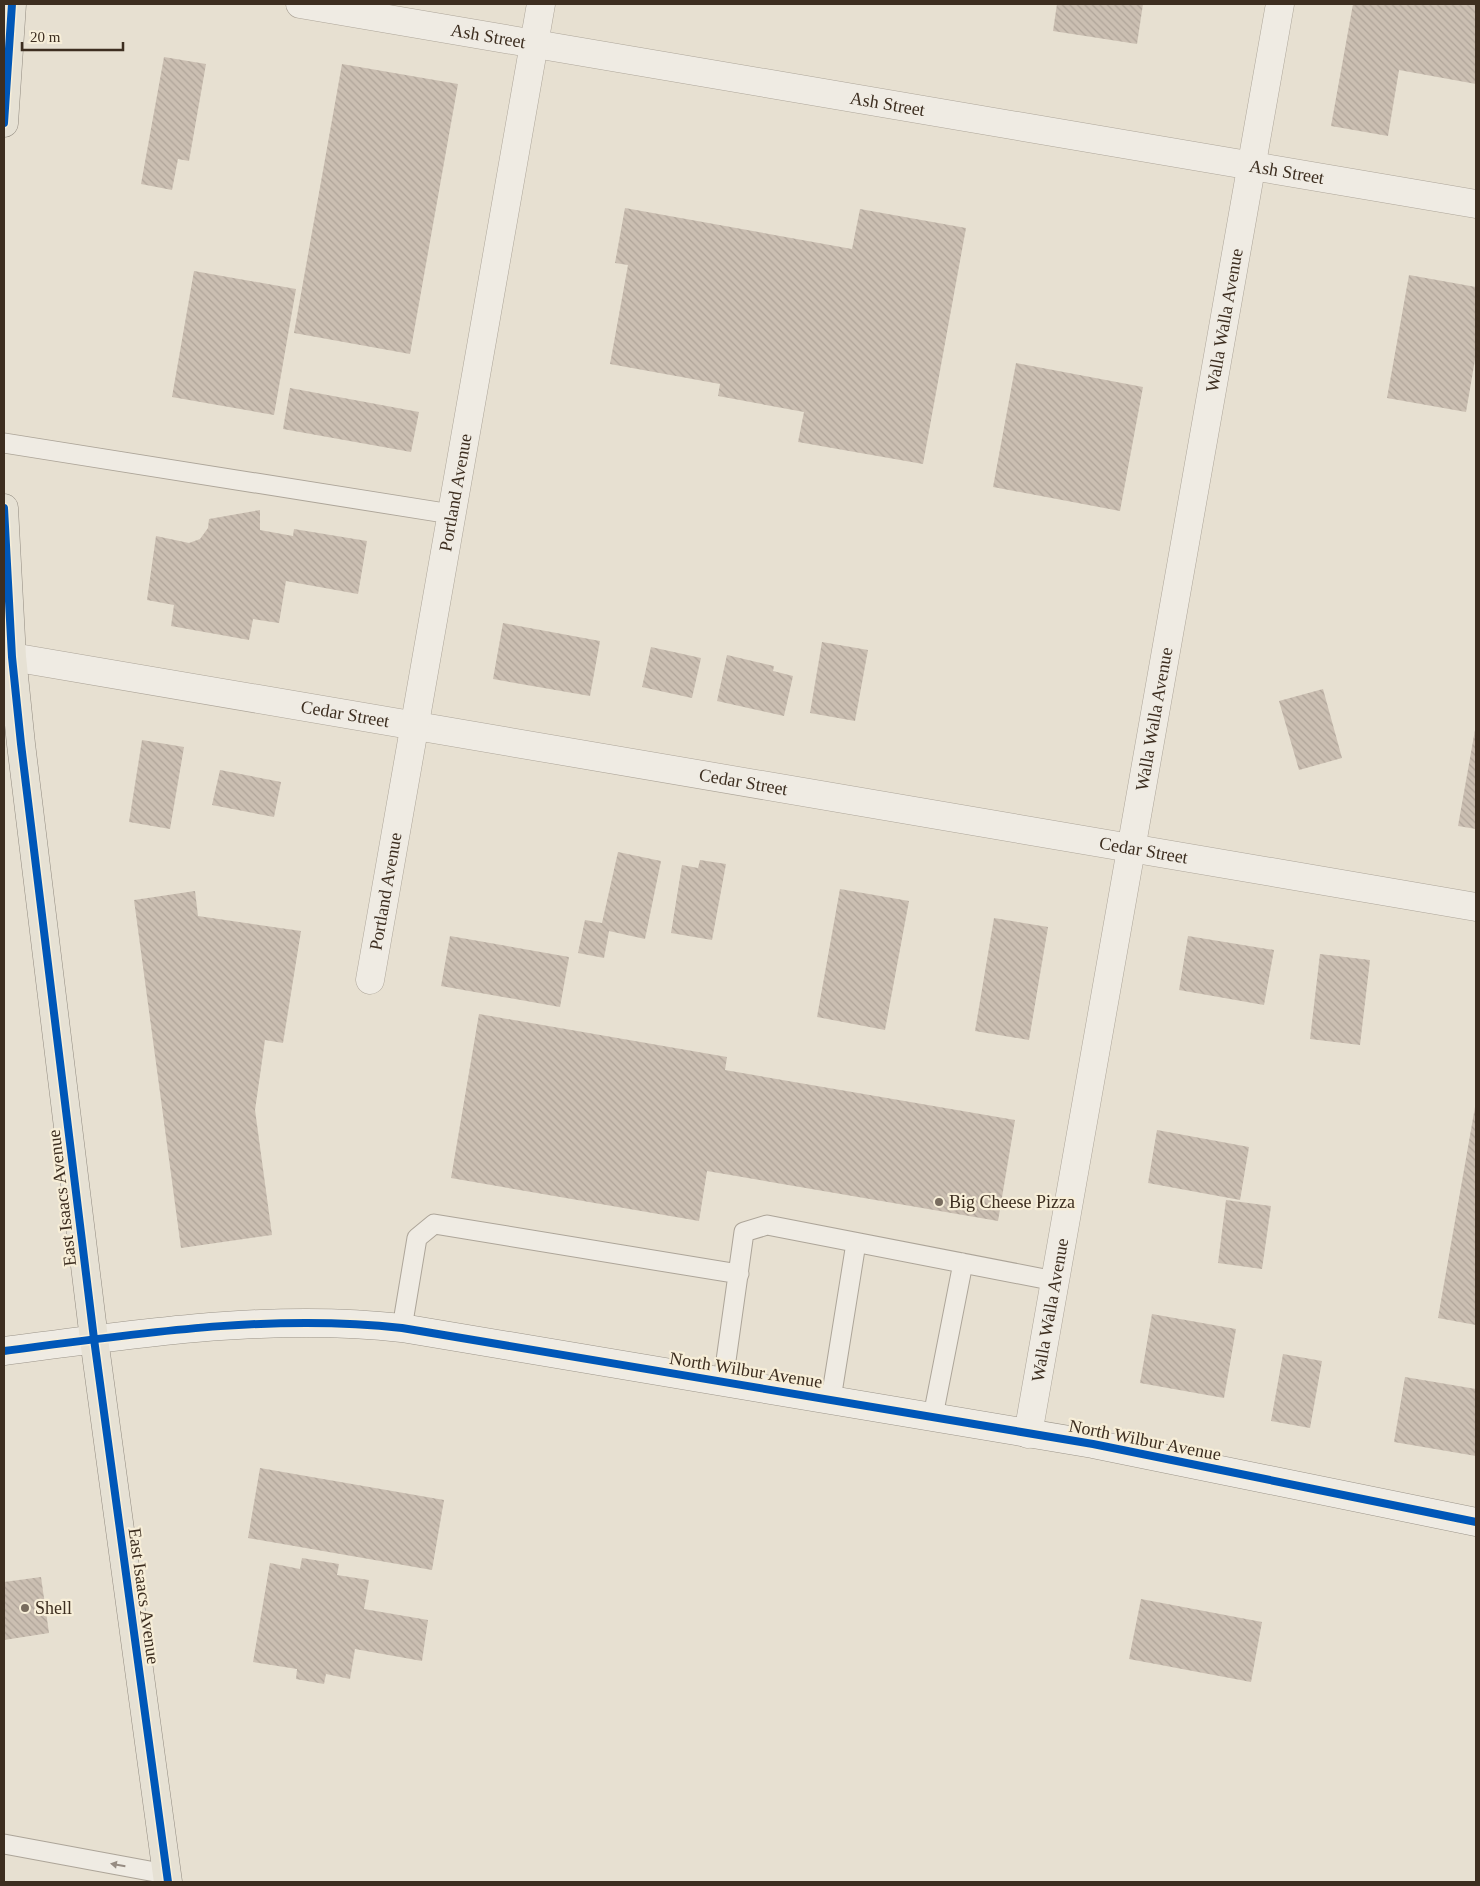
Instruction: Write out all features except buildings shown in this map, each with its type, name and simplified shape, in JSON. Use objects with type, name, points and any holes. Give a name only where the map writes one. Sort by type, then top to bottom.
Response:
[{"type":"main road","points":[[4,123],[12,4]]},
{"type":"main road","name":"East Isaacs Avenue","points":[[4,508],[12,657],[94,1339],[167,1878]]},
{"type":"street","name":"Ash Street","points":[[300,4],[1476,204]]},
{"type":"street","name":"Portland Avenue","points":[[370,980],[541,4]]},
{"type":"street","name":"Walla Walla Avenue","points":[[1028,1434],[1280,4]]},
{"type":"street","name":"Cedar Street","points":[[12,657],[1476,907]]},
{"type":"street","name":"North Wilbur Avenue","points":[[4,1351],[94,1339],[220,1327],[283,1324],[363,1324],[402,1328],[1102,1446],[1476,1522]]},
{"type":"lane","points":[[4,443],[452,514]]},
{"type":"lane","points":[[402,1328],[416,1238],[434,1224],[739,1274]]},
{"type":"lane","points":[[723,1382],[744,1232],[767,1225],[1055,1280]]},
{"type":"lane","points":[[831,1399],[856,1243]]},
{"type":"lane","points":[[933,1416],[963,1263]]},
{"type":"lane","points":[[4,1844],[167,1878]]},
{"type":"cycle path","points":[[4,123],[12,4]]},
{"type":"cycle path","points":[[4,508],[12,657],[21,744],[94,1339],[168,1882]]},
{"type":"cycle path","points":[[4,1351],[153,1332],[253,1324],[352,1324],[402,1328],[1093,1444],[1476,1522]]},
{"type":"place","name":"Big Cheese Pizza","points":[[939,1202]]},
{"type":"place","name":"Shell","points":[[25,1608]]}]
